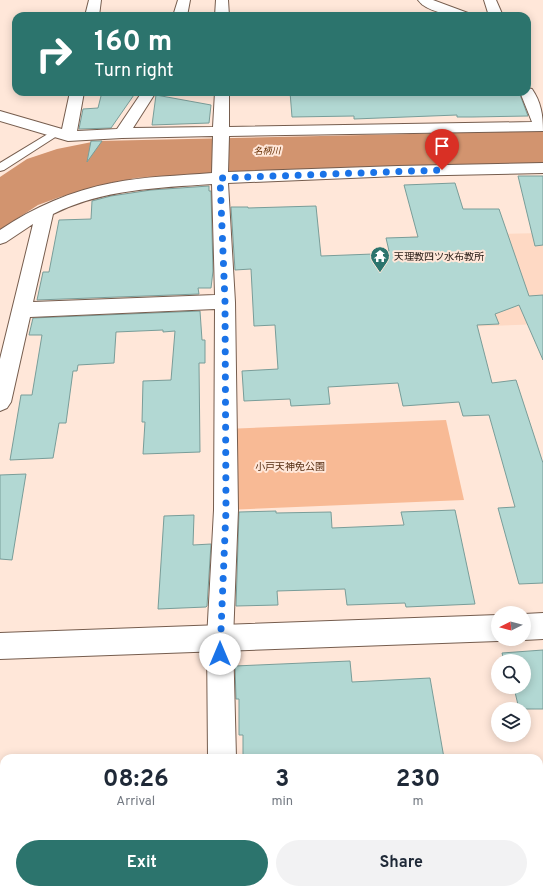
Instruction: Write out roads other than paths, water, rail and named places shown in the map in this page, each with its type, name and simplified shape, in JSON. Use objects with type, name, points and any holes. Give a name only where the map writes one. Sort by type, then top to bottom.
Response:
[{"type":"street","points":[[93,12],[95,0]]},
{"type":"street","points":[[181,12],[184,0]]},
{"type":"street","points":[[222,0],[222,12]]},
{"type":"street","points":[[424,0],[453,12]]},
{"type":"street","points":[[490,0],[494,12]]},
{"type":"street","points":[[62,134],[76,96]]},
{"type":"street","points":[[122,134],[146,96]]},
{"type":"street","points":[[222,96],[220,178],[225,302],[226,510],[220,639],[222,754]]},
{"type":"street","points":[[0,116],[62,134],[542,126],[529,96]]},
{"type":"street","points":[[0,238],[28,219],[45,210],[61,203],[111,188],[220,178],[390,171],[543,168]]},
{"type":"street","points":[[0,253],[45,210]]},
{"type":"street","points":[[0,402],[45,210]]},
{"type":"street","points":[[22,310],[225,302]]},
{"type":"street","points":[[531,627],[543,626]]},
{"type":"street","points":[[0,646],[491,628]]},
{"type":"lane","points":[[0,168],[62,134]]},
{"type":"water","name":"名柄川","points":[[543,131],[543,167],[319,170],[135,178],[60,197],[38,205],[0,230],[0,177],[27,159],[57,149],[97,141]]},
{"type":"place","name":"天理教四ツ水布教所","points":[[380,273]]},
{"type":"park label","name":"小戸天神免公園","points":[[290,466]]}]
